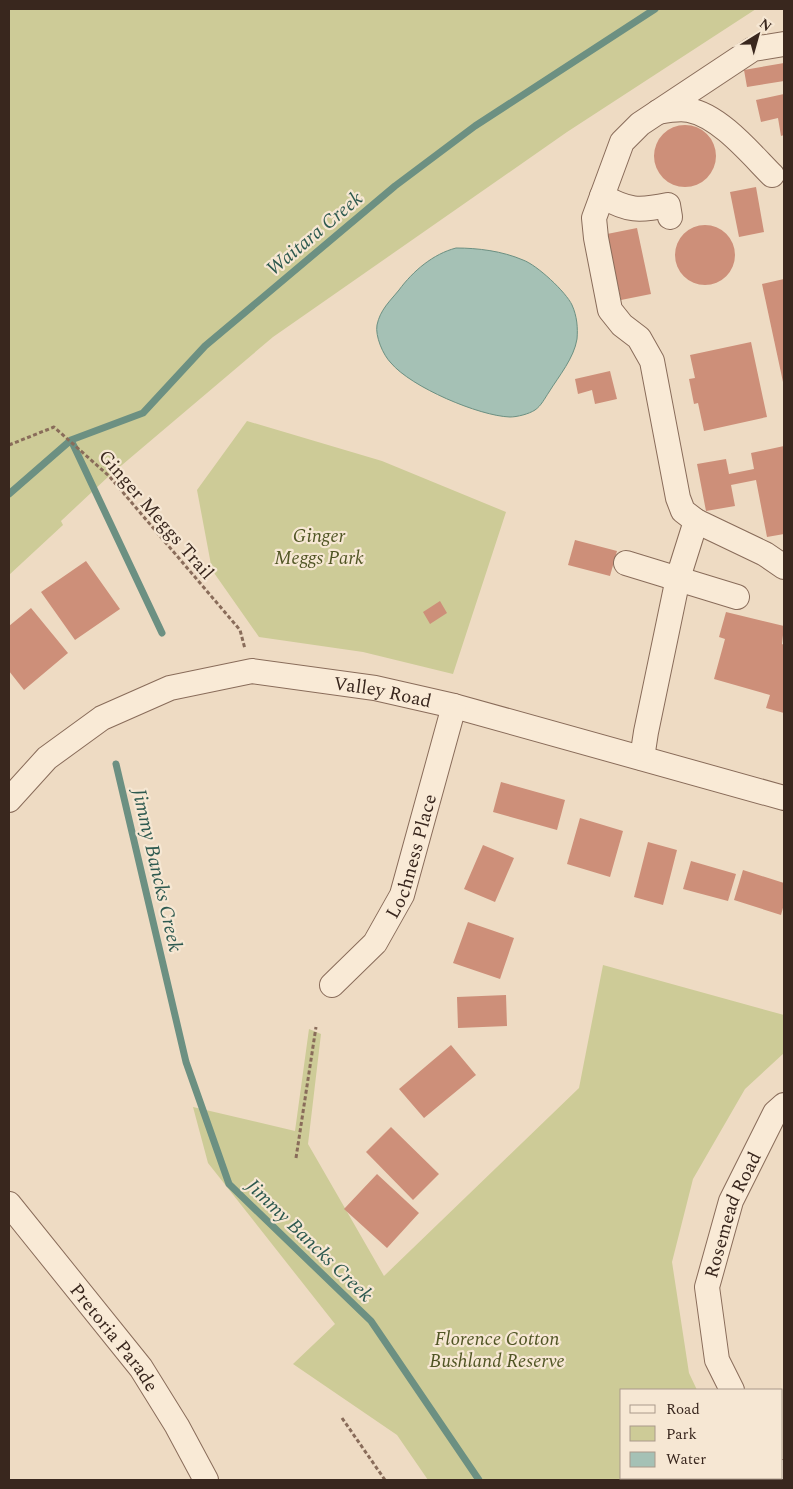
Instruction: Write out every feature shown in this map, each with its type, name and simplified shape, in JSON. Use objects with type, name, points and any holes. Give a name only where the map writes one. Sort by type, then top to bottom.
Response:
[{"type":"street","points":[[784,44],[753,49],[640,124],[622,142],[594,218],[610,310],[622,326],[639,338],[652,361],[678,498],[683,511],[696,521],[765,554],[784,566]]},
{"type":"street","points":[[657,113],[672,110],[689,110],[702,114],[733,137],[772,175]]},
{"type":"street","points":[[602,196],[617,205],[643,210],[668,206],[670,217]]},
{"type":"street","points":[[642,758],[678,578],[696,521]]},
{"type":"street","points":[[626,563],[738,597]]},
{"type":"street","name":"Valley Road","points":[[9,800],[48,758],[102,718],[170,688],[252,671],[375,688],[454,706],[784,798]]},
{"type":"street","name":"Lochness Place","points":[[332,985],[375,943],[402,895],[454,706]]},
{"type":"street","name":"Rosemead Road","points":[[732,1389],[717,1360],[707,1287],[731,1201],[776,1113],[784,1105]]},
{"type":"street","name":"Pretoria Parade","points":[[9,1204],[141,1368],[177,1426],[206,1480]]},
{"type":"path","name":"Ginger Meggs Trail","points":[[9,445],[54,427],[71,440],[109,476],[240,630],[252,671]]},
{"type":"path","points":[[296,1158],[316,1027]]},
{"type":"path","points":[[342,1418],[385,1480]]},
{"type":"green space","points":[[9,9],[756,9],[567,132],[273,337],[109,476],[61,521],[63,525],[9,575]]},
{"type":"green space","name":"Ginger Meggs Park","points":[[247,421],[382,461],[506,512],[453,674],[363,652],[259,637],[212,570],[197,490]]},
{"type":"green space","name":"Florence Cotton Bushland Reserve","points":[[603,965],[784,1015],[784,1053],[745,1089],[693,1179],[672,1262],[689,1373],[697,1389],[620,1389],[620,1479],[746,1480],[428,1480],[397,1435],[293,1364],[335,1324],[208,1163],[193,1107],[295,1131],[309,1029],[321,1034],[308,1144],[384,1276],[579,1088]]},
{"type":"water","points":[[456,248],[498,252],[529,263],[558,286],[572,305],[577,331],[573,353],[543,402],[537,408],[523,415],[510,417],[481,412],[446,399],[401,372],[388,360],[378,340],[377,325],[380,315],[411,276],[439,254]]},
{"type":"building","points":[[784,63],[784,81],[747,87],[744,70]]},
{"type":"building","points":[[784,94],[784,135],[781,136],[778,118],[761,122],[756,100]]},
{"type":"building","points":[[679,125],[691,125],[707,134],[714,144],[716,156],[714,168],[707,178],[691,187],[679,187],[668,182],[659,173],[654,162],[654,150],[659,139],[668,130]]},
{"type":"building","points":[[756,187],[764,232],[739,237],[730,192]]},
{"type":"building","points":[[705,225],[721,230],[726,234],[730,239],[735,255],[730,271],[726,276],[721,280],[705,285],[689,280],[684,276],[680,271],[675,255],[680,239],[684,234],[689,230]]},
{"type":"building","points":[[637,228],[651,294],[621,300],[607,234]]},
{"type":"building","points":[[784,279],[784,382],[783,382],[762,284]]},
{"type":"building","points":[[751,342],[767,417],[704,431],[698,403],[694,404],[689,379],[695,378],[690,355]]},
{"type":"building","points":[[610,371],[617,399],[595,404],[592,390],[578,394],[575,379]]},
{"type":"building","points":[[784,446],[784,534],[767,537],[756,480],[731,485],[735,506],[706,511],[697,464],[726,459],[729,474],[754,469],[751,453]]},
{"type":"building","points":[[575,540],[617,551],[610,576],[568,565]]},
{"type":"building","points":[[86,561],[120,609],[75,640],[41,592]]},
{"type":"building","points":[[440,601],[447,613],[430,624],[423,612]]},
{"type":"building","points":[[31,608],[68,653],[24,690],[9,671],[9,626]]},
{"type":"building","points":[[726,612],[784,626],[782,644],[784,645],[784,713],[766,708],[770,695],[714,679],[725,639],[719,637]]},
{"type":"building","points":[[501,782],[565,800],[557,830],[493,812]]},
{"type":"building","points":[[580,818],[623,831],[610,877],[567,864]]},
{"type":"building","points":[[648,842],[677,850],[663,905],[634,897]]},
{"type":"building","points":[[483,845],[514,858],[495,902],[464,889]]},
{"type":"building","points":[[691,861],[736,874],[728,901],[683,889]]},
{"type":"building","points":[[743,870],[784,883],[784,904],[781,915],[734,900]]},
{"type":"building","points":[[468,922],[514,938],[500,979],[453,963]]},
{"type":"building","points":[[506,995],[507,1026],[458,1028],[457,997]]},
{"type":"building","points":[[451,1045],[476,1075],[424,1118],[399,1089]]},
{"type":"building","points":[[391,1127],[439,1174],[413,1200],[366,1152]]},
{"type":"building","points":[[377,1174],[419,1213],[387,1248],[344,1209]]},
{"type":"waterway","name":"Waitara Creek","points":[[9,494],[71,440],[143,413],[205,346],[395,186],[475,126],[655,9]]},
{"type":"waterway","name":"Jimmy Bancks Creek","points":[[71,440],[162,633]]},
{"type":"waterway","name":"Jimmy Bancks Creek","points":[[116,764],[186,1062],[229,1184],[371,1321],[479,1480]]}]
